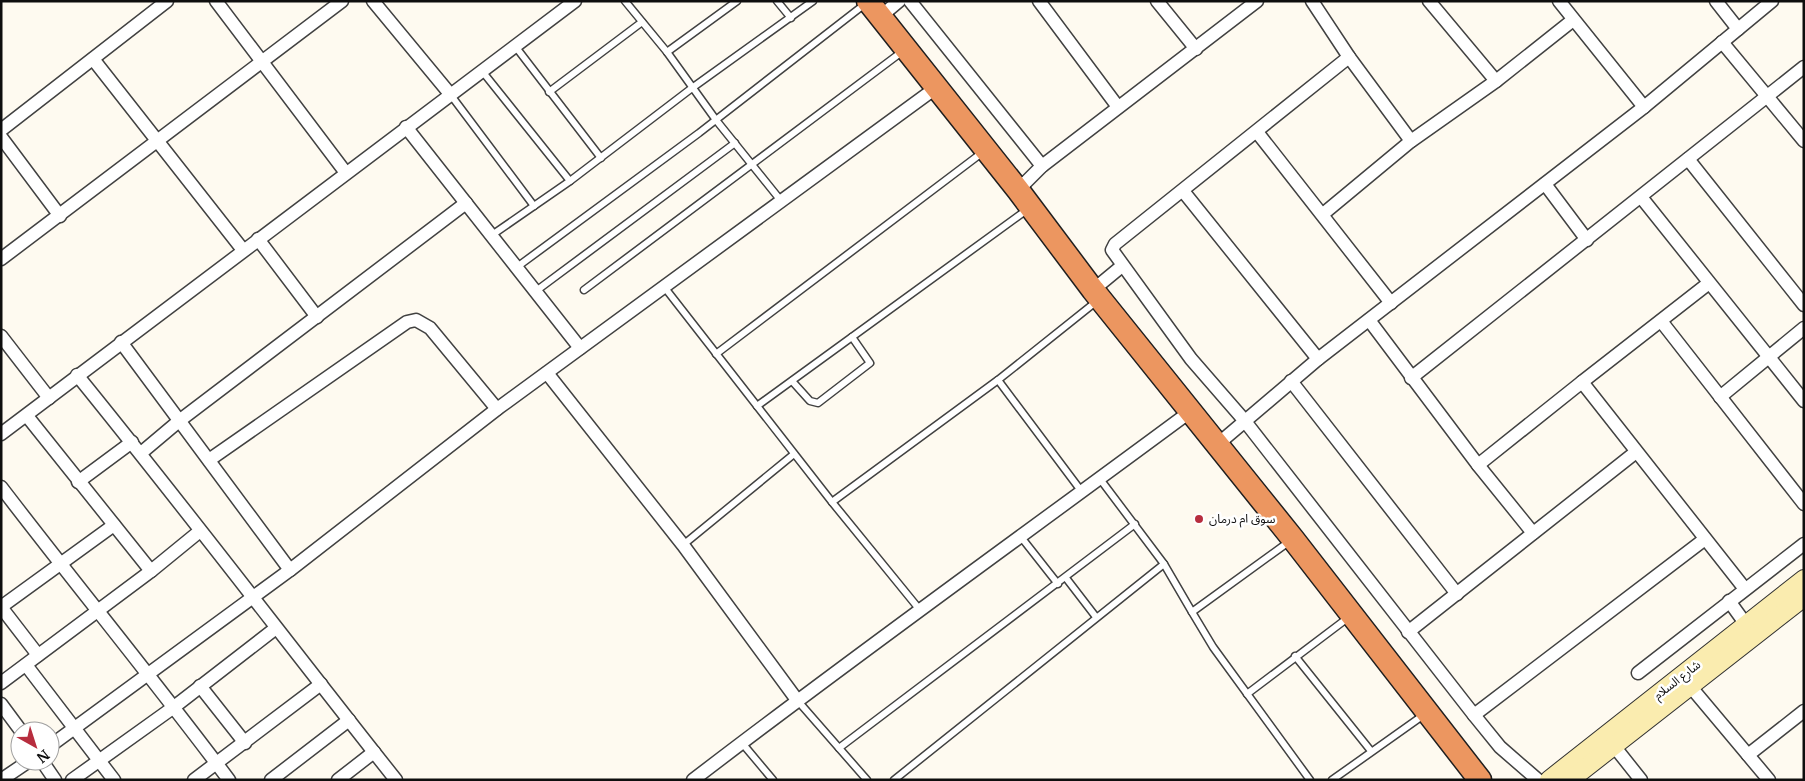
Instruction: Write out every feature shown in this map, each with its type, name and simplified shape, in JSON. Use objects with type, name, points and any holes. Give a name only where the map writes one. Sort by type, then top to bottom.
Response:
[{"type":"highway","points":[[872,7],[986,149],[1097,294],[1293,539],[1480,780]]},
{"type":"main road","name":"شارع السلام","points":[[1549,780],[1610,741],[1687,681],[1751,630],[1804,579]]},
{"type":"main road","name":"شارع السلام","points":[[1751,630],[1804,597]]},
{"type":"main road","name":"شارع السلام","points":[[1570,780],[1610,741]]},
{"type":"street","points":[[1,130],[167,1]]},
{"type":"street","points":[[216,1],[346,173]]},
{"type":"street","points":[[1,259],[342,1]]},
{"type":"street","points":[[373,1],[450,94]]},
{"type":"street","points":[[1,434],[481,70],[575,1]]},
{"type":"street","points":[[872,7],[899,1]]},
{"type":"street","points":[[910,1],[1042,166]]},
{"type":"street","points":[[1039,1],[1118,106]]},
{"type":"street","points":[[1157,1],[1196,49]]},
{"type":"street","points":[[1024,198],[1042,166],[1257,1]]},
{"type":"street","points":[[1312,1],[1349,57],[1411,141]]},
{"type":"street","points":[[1430,1],[1496,81]]},
{"type":"street","points":[[1559,1],[1644,107]]},
{"type":"street","points":[[1716,1],[1738,29]]},
{"type":"street","points":[[1218,444],[1290,381],[1644,107],[1772,1]]},
{"type":"street","points":[[1323,214],[1411,141],[1496,81],[1573,20]]},
{"type":"street","points":[[1722,42],[1804,141]]},
{"type":"street","points":[[1349,57],[1113,247],[1113,252],[1191,359],[1244,420],[1474,715],[1500,746],[1538,780]]},
{"type":"street","points":[[93,59],[243,250]]},
{"type":"street","points":[[1411,378],[1804,67]]},
{"type":"street","points":[[60,739],[290,570],[497,409],[665,288],[937,87]]},
{"type":"street","points":[[406,127],[580,348]]},
{"type":"street","points":[[1257,132],[1391,302]]},
{"type":"street","points":[[1,137],[60,216]]},
{"type":"street","points":[[1688,159],[1804,305]]},
{"type":"street","points":[[1544,184],[1587,240]]},
{"type":"street","points":[[1183,191],[1318,359]]},
{"type":"street","points":[[1641,197],[1804,401]]},
{"type":"street","points":[[141,453],[179,421],[466,203]]},
{"type":"street","points":[[258,239],[317,317]]},
{"type":"street","points":[[1097,294],[1122,266]]},
{"type":"street","points":[[1478,465],[1710,283]]},
{"type":"street","points":[[209,460],[408,322],[416,320],[430,328],[497,409]]},
{"type":"street","points":[[1369,320],[1411,378],[1533,534]]},
{"type":"street","points":[[1661,321],[1804,504]]},
{"type":"street","points":[[1720,397],[1804,328]]},
{"type":"street","points":[[1,336],[48,398]]},
{"type":"street","points":[[121,342],[290,570]]},
{"type":"street","points":[[548,373],[683,545],[797,700]]},
{"type":"street","points":[[77,376],[141,453],[252,598],[396,780]]},
{"type":"street","points":[[1290,381],[1457,594]]},
{"type":"street","points":[[1582,382],[1745,589]]},
{"type":"street","points":[[694,780],[797,700],[921,611],[1191,411]]},
{"type":"street","points":[[27,416],[151,572]]},
{"type":"street","points":[[78,482],[132,442]]},
{"type":"street","points":[[1408,632],[1636,452]]},
{"type":"street","points":[[1,487],[97,612],[174,706],[229,780]]},
{"type":"street","points":[[38,655],[1,607],[114,525]]},
{"type":"street","points":[[1,683],[151,572],[200,531]]},
{"type":"street","points":[[1474,715],[1705,539]]},
{"type":"street","points":[[1638,674],[1804,544]]},
{"type":"street","points":[[1729,602],[1751,630]]},
{"type":"street","points":[[72,780],[97,760],[174,706],[276,628]]},
{"type":"street","points":[[26,665],[73,729],[114,780]]},
{"type":"street","points":[[1687,681],[1769,780]]},
{"type":"street","points":[[194,780],[321,684]]},
{"type":"street","points":[[200,686],[245,743]]},
{"type":"street","points":[[2,707],[13,721]]},
{"type":"street","points":[[1748,755],[1804,711]]},
{"type":"street","points":[[271,780],[349,720]]},
{"type":"street","points":[[1610,741],[1641,780]]},
{"type":"street","points":[[338,780],[374,752]]},
{"type":"street","points":[[1,780],[14,771]]},
{"type":"lane","points":[[625,1],[667,52],[716,120],[782,202]]},
{"type":"lane","points":[[667,52],[738,1]]},
{"type":"lane","points":[[777,1],[791,18]]},
{"type":"lane","points":[[492,235],[570,181],[692,88],[813,1]]},
{"type":"lane","points":[[517,267],[872,7]]},
{"type":"lane","points":[[549,92],[642,22]]},
{"type":"lane","points":[[515,46],[601,158]]},
{"type":"lane","points":[[584,290],[906,49]]},
{"type":"lane","points":[[481,70],[570,181]]},
{"type":"lane","points":[[450,94],[534,206]]},
{"type":"lane","points":[[536,291],[735,143]]},
{"type":"lane","points":[[716,354],[986,149]]},
{"type":"lane","points":[[757,406],[852,337],[1024,198]]},
{"type":"lane","points":[[665,288],[832,502],[921,611]]},
{"type":"lane","points":[[832,502],[998,380],[1097,294]]},
{"type":"lane","points":[[792,381],[810,401],[818,403],[870,363],[852,337]]},
{"type":"lane","points":[[998,380],[1082,492]]},
{"type":"lane","points":[[683,545],[794,454]]},
{"type":"lane","points":[[1100,479],[1164,564],[1212,647],[1310,780]]},
{"type":"lane","points":[[839,748],[1135,524]]},
{"type":"lane","points":[[1021,537],[1058,584]]},
{"type":"lane","points":[[1192,612],[1293,539]]},
{"type":"lane","points":[[894,780],[1164,564]]},
{"type":"lane","points":[[1066,578],[1096,617]]},
{"type":"lane","points":[[1247,694],[1295,656],[1352,615]]},
{"type":"lane","points":[[1295,656],[1370,751]]},
{"type":"lane","points":[[797,700],[867,780]]},
{"type":"lane","points":[[1332,780],[1370,751],[1428,712]]},
{"type":"lane","points":[[742,743],[773,780]]},
{"type":"place","name":"سوق ام درمان","points":[[1199,519]]}]
